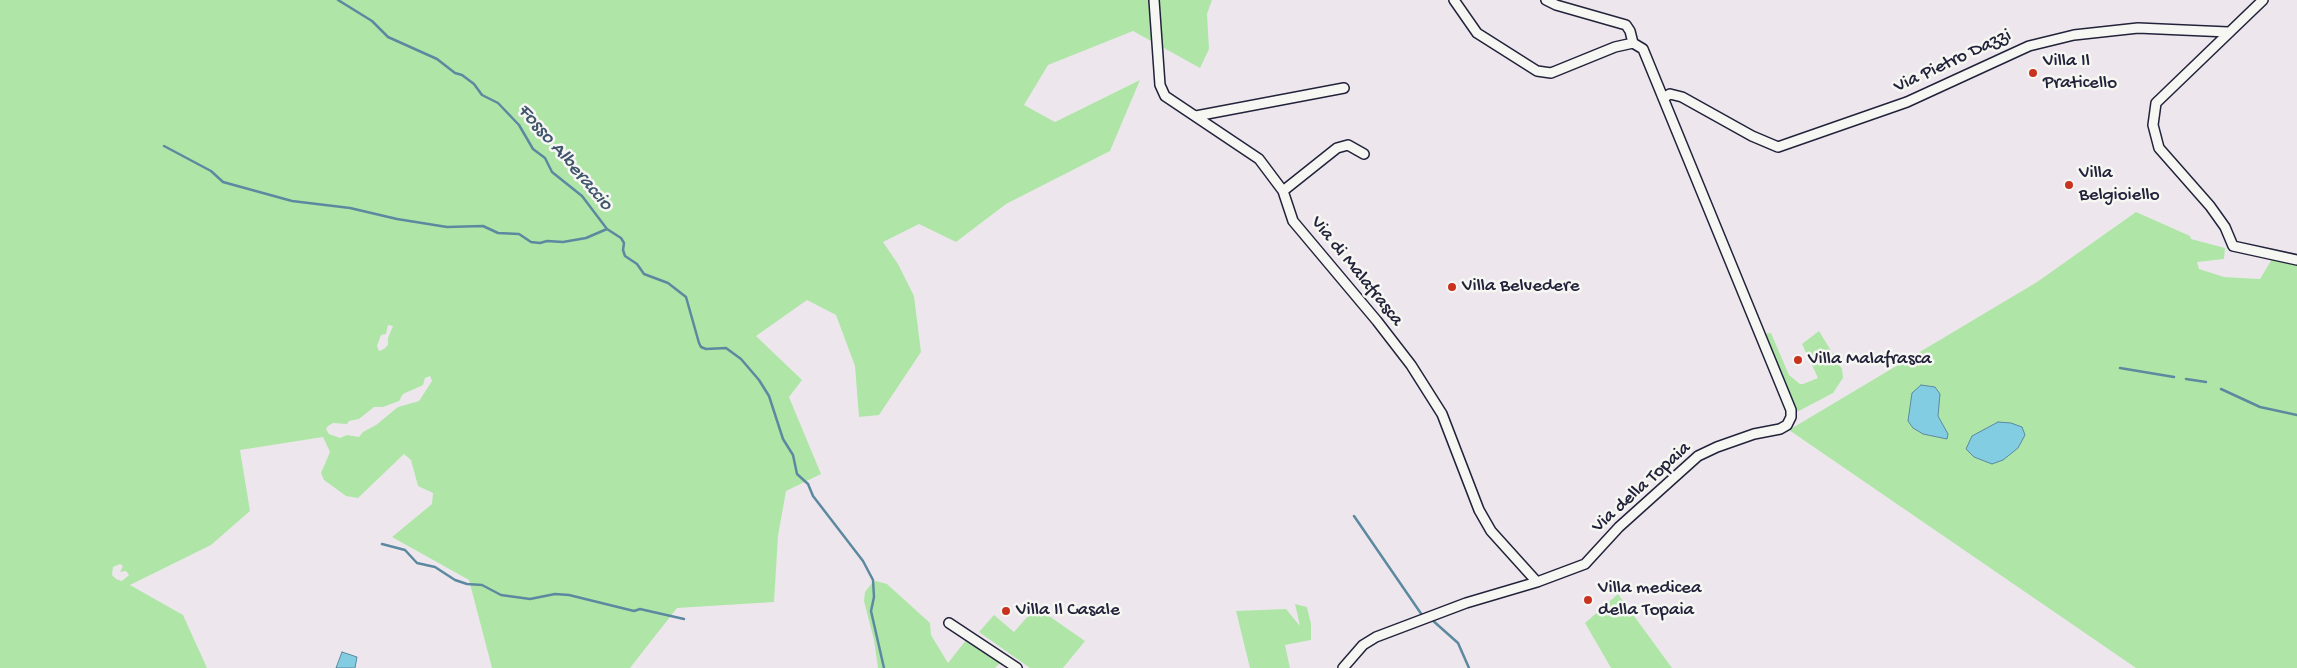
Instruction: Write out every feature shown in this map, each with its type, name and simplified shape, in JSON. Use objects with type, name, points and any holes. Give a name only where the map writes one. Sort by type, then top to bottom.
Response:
[{"type":"street","name":"Via di Malafrasca","points":[[1154,0],[1160,85],[1165,96],[1259,159],[1283,191],[1293,221],[1377,321],[1411,366],[1442,414],[1479,510],[1491,531],[1537,582]]},
{"type":"street","points":[[1454,0],[1477,33],[1537,71],[1551,73],[1615,47],[1633,42]]},
{"type":"street","points":[[1546,0],[1556,5],[1626,25],[1633,42],[1643,49],[1663,98]]},
{"type":"street","points":[[2263,0],[2156,103],[2153,124],[2159,148],[2210,206],[2225,227],[2233,246],[2297,260]]},
{"type":"street","name":"Via Pietro Dazzi","points":[[1663,98],[1670,94],[1682,97],[1752,136],[1778,147],[1907,102],[2029,46],[2074,35],[2138,28],[2228,32]]},
{"type":"street","points":[[1196,116],[1344,88]]},
{"type":"street","name":"Via della Topaia","points":[[1343,668],[1363,645],[1376,637],[1466,603],[1537,582],[1585,564],[1619,527],[1698,456],[1717,446],[1754,434],[1780,429],[1787,425],[1791,417],[1791,410],[1663,98]]},
{"type":"street","points":[[1283,191],[1337,148],[1348,145],[1364,154]]},
{"type":"street","points":[[948,623],[1017,668]]},
{"type":"green space","points":[[0,0],[1212,0],[1207,14],[1209,49],[1200,68],[1133,31],[1048,65],[1024,105],[1055,122],[1140,80],[1110,151],[1006,204],[956,242],[919,224],[883,242],[898,264],[914,296],[921,352],[879,415],[859,417],[855,366],[836,315],[807,300],[756,336],[802,380],[789,397],[821,474],[786,491],[778,536],[774,602],[677,608],[630,668],[492,668],[469,580],[392,537],[432,504],[433,493],[418,486],[411,460],[404,454],[358,498],[346,496],[324,480],[321,473],[330,452],[323,437],[240,450],[250,511],[211,545],[130,585],[183,615],[207,668],[0,668]],"holes":[[[388,325],[393,326],[388,338],[388,345],[379,351],[377,346],[381,335],[386,334]],[[430,376],[432,381],[419,401],[398,407],[376,425],[363,432],[359,437],[347,435],[340,438],[329,434],[326,429],[333,423],[347,424],[349,421],[359,419],[374,407],[383,407],[399,401],[403,394],[423,385],[425,378]],[[120,564],[123,566],[120,572],[126,571],[129,575],[122,581],[116,579],[112,575],[113,567]]]},
{"type":"green space","points":[[2136,212],[2190,236],[2191,239],[2225,248],[2224,259],[2197,262],[2199,269],[2224,277],[2260,279],[2272,259],[2297,260],[2297,668],[2136,668],[1789,430],[2037,282]]},
{"type":"green space","points":[[1819,331],[1842,369],[1843,378],[1833,393],[1795,413],[1763,334],[1771,333],[1789,375],[1800,384],[1803,384],[1818,378],[1802,344]]},
{"type":"green space","points":[[876,581],[887,584],[930,623],[931,635],[948,663],[967,639],[1000,663],[995,668],[878,668],[874,640],[864,601],[865,592]]},
{"type":"green space","points":[[1618,594],[1672,668],[1611,668],[1585,623]]},
{"type":"green space","points":[[1295,604],[1307,607],[1311,624],[1311,640],[1285,645],[1290,668],[1250,668],[1236,611],[1286,609],[1300,626]]},
{"type":"green space","points":[[1036,607],[1085,641],[1063,668],[1030,668],[979,632],[994,615],[1014,632]]},
{"type":"water","points":[[1921,385],[1935,387],[1940,394],[1938,416],[1948,434],[1947,439],[1923,434],[1913,428],[1908,421],[1912,393]]},
{"type":"water","points":[[1998,422],[2011,423],[2022,427],[2025,435],[2018,448],[2003,460],[1992,464],[1974,457],[1966,449],[1972,436]]},
{"type":"water","points":[[342,652],[357,657],[355,668],[336,668]]},
{"type":"waterway","name":"Fosso Alberaccio","points":[[338,0],[372,21],[388,37],[437,59],[455,73],[462,75],[474,84],[482,95],[498,103],[519,125],[533,149],[545,158],[552,172],[582,196],[607,229],[621,238],[624,243],[623,250],[625,256],[637,264],[644,274],[668,283],[686,297],[701,347],[706,349],[726,348],[741,359],[759,380],[769,396],[783,439],[793,455],[797,474],[808,484],[813,496],[863,561],[873,580],[874,597],[871,611],[884,668]]},
{"type":"waterway","points":[[164,146],[211,171],[223,182],[292,201],[350,208],[397,219],[447,227],[483,226],[498,233],[519,234],[531,242],[540,243],[586,238],[607,229]]},
{"type":"waterway","points":[[2120,368],[2174,377]]},
{"type":"waterway","points":[[2186,379],[2206,382]]},
{"type":"waterway","points":[[2221,389],[2260,407],[2297,415]]},
{"type":"waterway","points":[[1354,516],[1422,615]]},
{"type":"waterway","points":[[382,544],[405,550],[417,563],[435,567],[455,580],[467,584],[482,585],[501,595],[530,599],[555,594],[569,595],[634,611],[640,609],[684,619]]},
{"type":"waterway","points":[[1431,619],[1458,643],[1469,668]]},
{"type":"place","name":"Villa Il Praticello","points":[[2033,73]]},
{"type":"place","name":"Villa Belgioiello","points":[[2069,185]]},
{"type":"place","name":"Villa Belvedere","points":[[1452,287]]},
{"type":"place","name":"Villa Malafrasca","points":[[1798,360]]},
{"type":"place","name":"Villa medicea della Topaia","points":[[1588,600]]},
{"type":"place","name":"Villa Il Casale","points":[[1006,611]]}]
